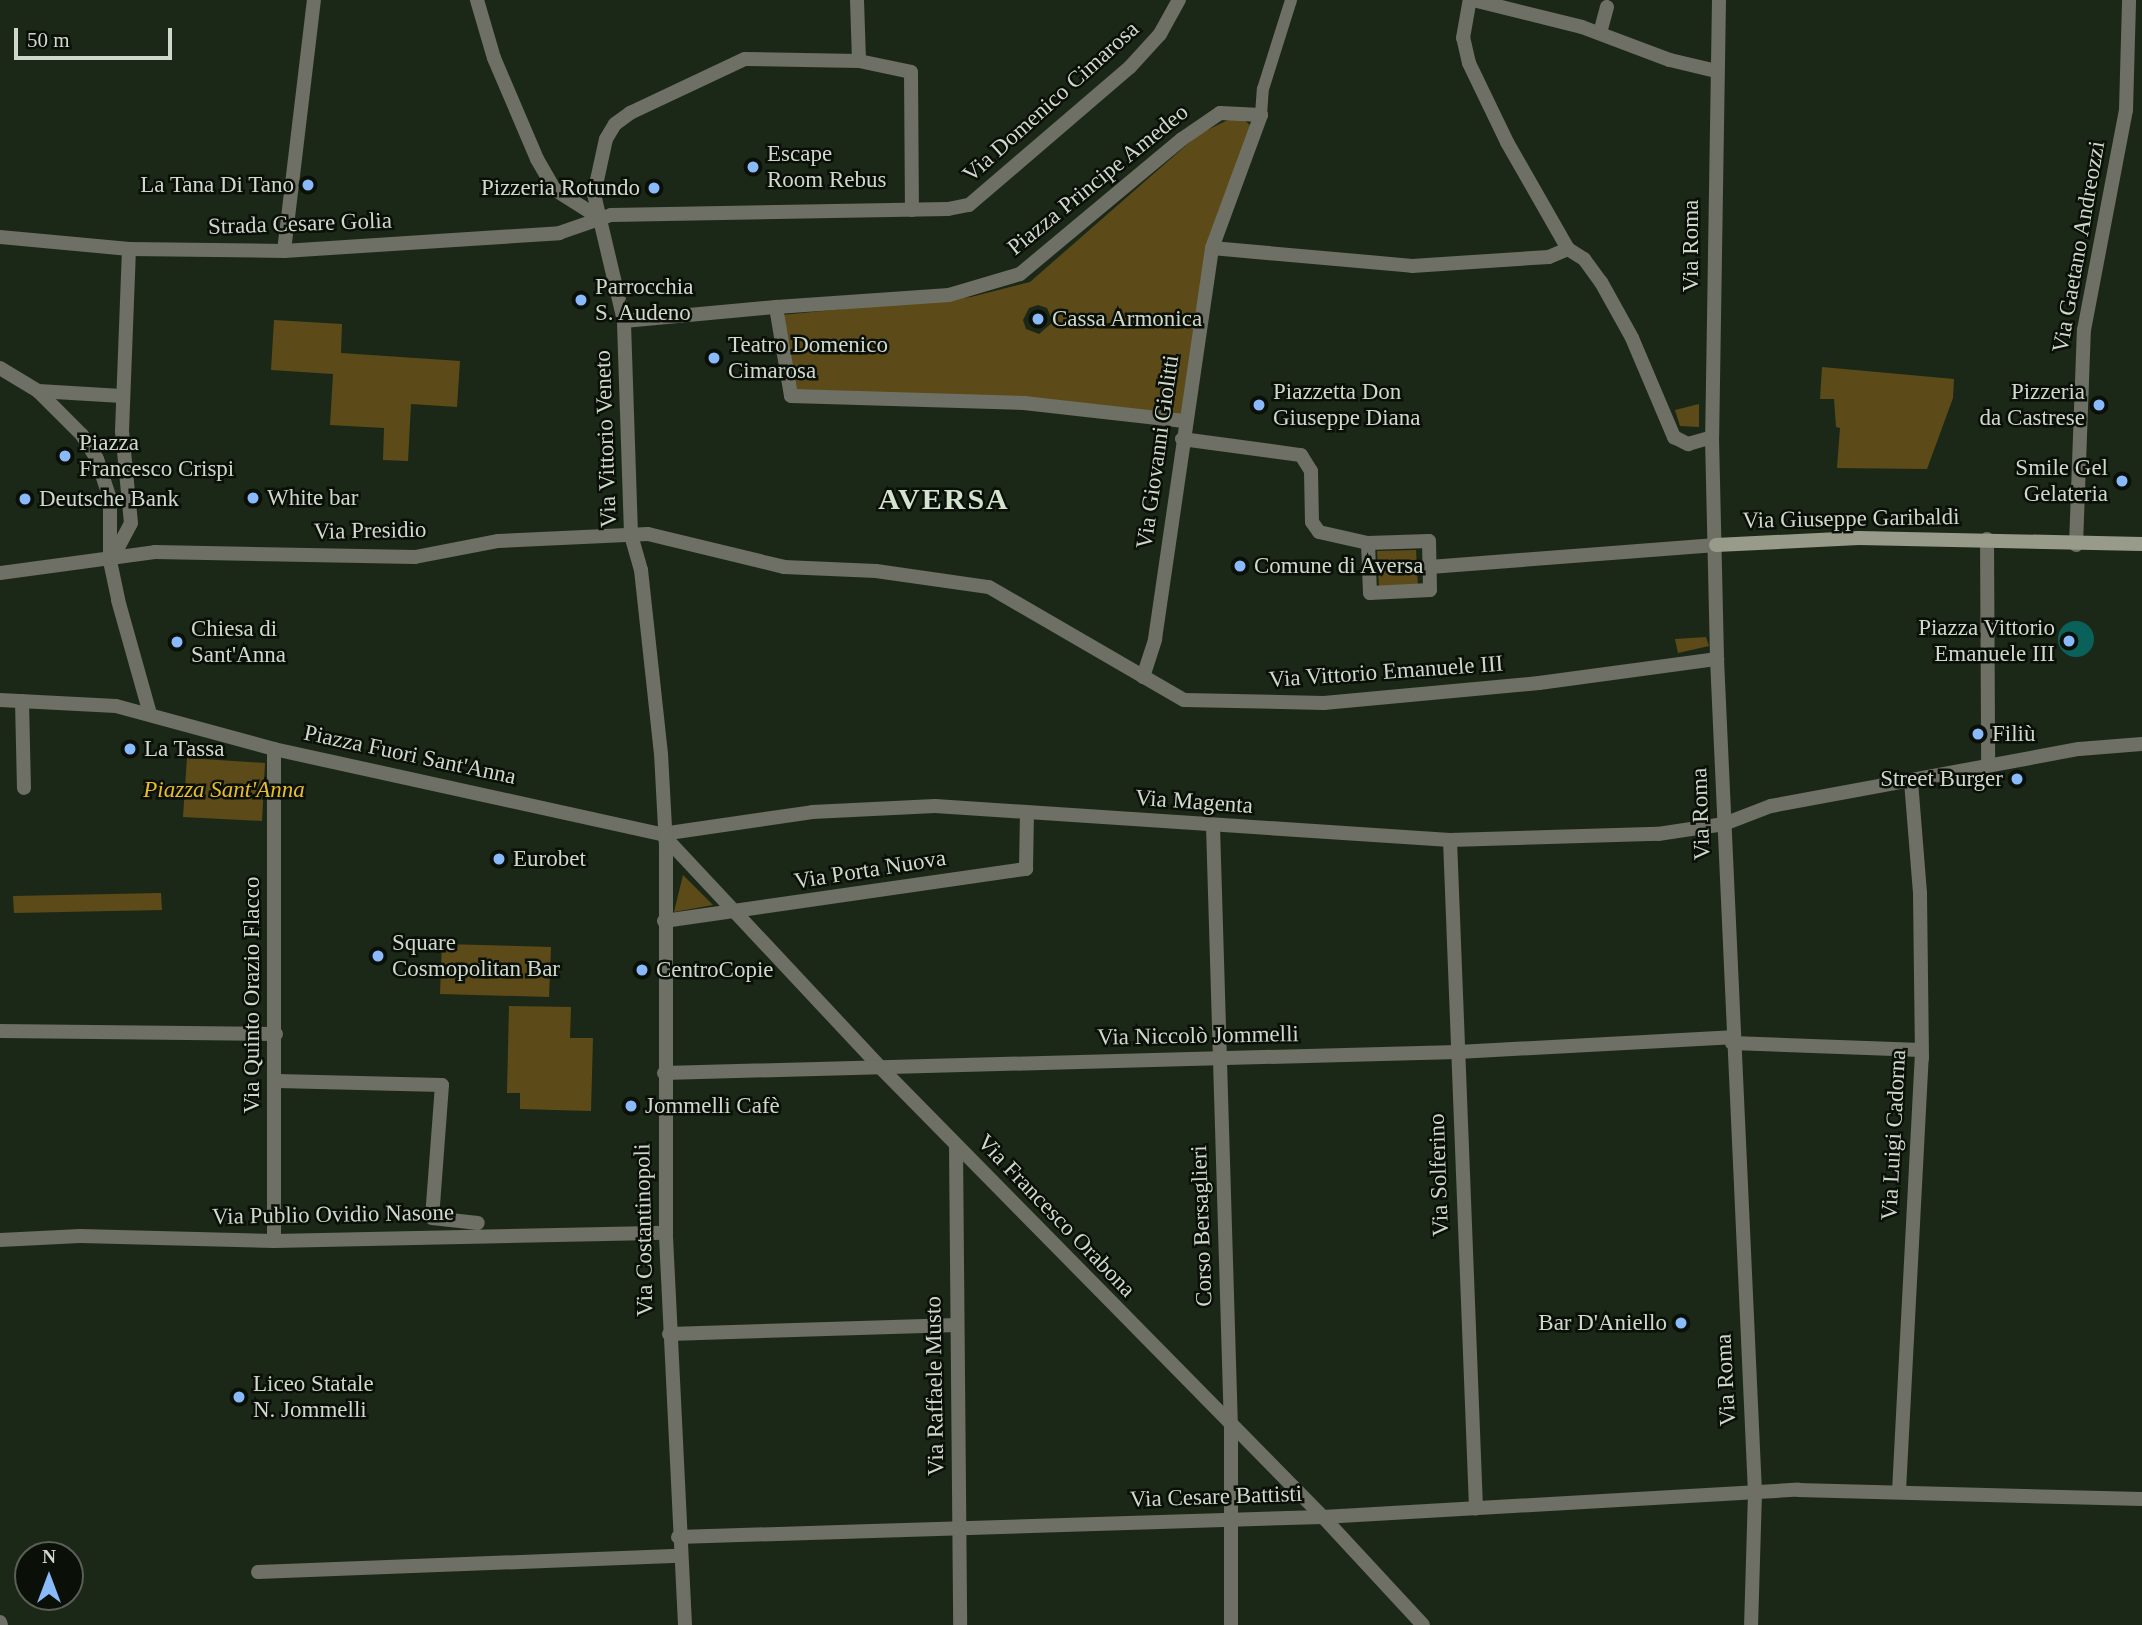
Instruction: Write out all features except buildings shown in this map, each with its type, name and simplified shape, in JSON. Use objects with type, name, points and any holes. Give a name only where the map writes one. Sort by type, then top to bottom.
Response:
[{"type":"main road","name":"Via Giuseppe Garibaldi","points":[[1716,545],[1859,538],[1987,539]]},
{"type":"main road","points":[[1987,539],[2076,545],[2142,544]]},
{"type":"street","points":[[284,251],[314,0]]},
{"type":"street","points":[[477,0],[494,58],[537,159],[554,189],[598,217]]},
{"type":"street","points":[[857,0],[859,61]]},
{"type":"street","name":"Via Domenico Cimarosa","points":[[598,217],[670,211],[912,210],[969,205],[1130,67],[1160,34],[1179,0]]},
{"type":"street","points":[[1261,115],[1263,89],[1291,0]]},
{"type":"street","points":[[1712,437],[1688,444],[1674,438],[1632,338],[1601,282],[1584,259],[1568,249],[1507,142],[1469,63],[1463,38],[1471,0],[1600,33],[1670,60],[1716,71]]},
{"type":"street","name":"Via Roma","points":[[1719,0],[1712,437],[1717,659],[1732,1040],[1755,1493],[1751,1625]]},
{"type":"street","name":"Via Gaetano Andreozzi","points":[[2076,545],[2084,330],[2126,110],[2129,0]]},
{"type":"street","points":[[1600,33],[1607,7]]},
{"type":"street","name":"Via Vittorio Veneto","points":[[662,834],[661,754],[641,570],[631,534],[624,321],[594,194],[606,139],[615,124],[629,113],[745,59],[859,61],[911,72],[912,210]]},
{"type":"street","name":"Piazza Principe Amedeo","points":[[624,321],[949,295],[1020,274],[1199,127],[1220,113],[1261,115]]},
{"type":"street","name":"Via Giovanni Giolitti","points":[[1143,677],[1155,639],[1184,421],[1212,248],[1261,115]]},
{"type":"street","name":"Strada Cesare Golia","points":[[0,237],[129,249],[284,251],[559,233],[598,217]]},
{"type":"street","points":[[1212,248],[1412,266],[1549,257],[1568,249]]},
{"type":"street","points":[[110,561],[131,523],[123,461],[122,396],[129,249]]},
{"type":"street","points":[[776,307],[790,396],[1024,403],[1184,421]]},
{"type":"street","points":[[0,369],[38,391],[82,435],[97,459],[110,499],[110,561],[149,713]]},
{"type":"street","points":[[38,391],[122,396]]},
{"type":"street","points":[[1182,439],[1294,453],[1306,458],[1311,471],[1312,522],[1319,532],[1368,543],[1429,541],[1430,590],[1370,593],[1368,543]]},
{"type":"street","name":"Via Presidio","points":[[0,573],[110,561],[155,552],[415,557],[498,541],[631,534]]},
{"type":"street","name":"Via Vittorio Emanuele III","points":[[631,534],[679,540],[784,566],[876,571],[989,587],[1184,700],[1324,703],[1717,659]]},
{"type":"street","points":[[1987,539],[1988,766],[2142,744]]},
{"type":"street","points":[[1430,567],[1716,545]]},
{"type":"street","name":"Piazza Fuori Sant'Anna","points":[[0,699],[116,706],[274,749],[662,834]]},
{"type":"street","points":[[22,701],[24,788]]},
{"type":"street","name":"Via Quinto Orazio Flacco","points":[[274,749],[277,1081],[274,1241]]},
{"type":"street","name":"Via Magenta","points":[[662,834],[812,812],[935,806],[1450,841],[1658,834],[1724,824],[1771,806],[1988,766]]},
{"type":"street","name":"Via Luigi Cadorna","points":[[1899,1491],[1921,1050],[1920,893],[1911,780]]},
{"type":"street","name":"Via Porta Nuova","points":[[664,921],[736,913],[1026,869],[1027,813]]},
{"type":"street","name":"Corso Bersaglieri","points":[[1213,826],[1231,1428],[1231,1625]]},
{"type":"street","name":"Via Francesco Orabona","points":[[662,834],[879,1066],[1231,1428],[1323,1517],[1423,1625]]},
{"type":"street","name":"Via Costantinopoli","points":[[662,834],[666,1233],[677,1537],[685,1625]]},
{"type":"street","name":"Via Solferino","points":[[1450,841],[1476,1508]]},
{"type":"street","points":[[0,1031],[276,1034]]},
{"type":"street","name":"Via Niccolò Jommelli","points":[[664,1073],[1458,1052],[1732,1040],[1921,1050]]},
{"type":"street","points":[[277,1081],[442,1085],[432,1218],[478,1223]]},
{"type":"street","name":"Via Raffaele Musto","points":[[956,1146],[960,1625]]},
{"type":"street","name":"Via Publio Ovidio Nasone","points":[[0,1240],[80,1236],[274,1241],[666,1233]]},
{"type":"street","points":[[669,1334],[957,1325]]},
{"type":"street","name":"Via Cesare Battisti","points":[[677,1537],[959,1530],[1232,1517],[1323,1517],[1755,1493],[1899,1491],[2142,1499]]},
{"type":"street","points":[[258,1572],[679,1556]]},
{"type":"green space","points":[[1243,119],[1250,125],[1235,166],[1182,417],[793,393],[781,315],[971,297],[1030,282],[1199,134],[1228,120]],"holes":[[[1038,305],[1047,308],[1053,322],[1039,334],[1026,329],[1023,320],[1029,308]]]},
{"type":"green space","points":[[274,320],[342,324],[341,353],[460,361],[457,407],[411,404],[408,461],[383,460],[384,428],[330,425],[333,374],[271,370]]},
{"type":"green space","points":[[1822,367],[1954,379],[1953,398],[1927,469],[1837,468],[1840,428],[1836,427],[1834,399],[1820,399]]},
{"type":"green space","points":[[1699,404],[1699,427],[1680,426],[1675,410]]},
{"type":"green space","points":[[1416,550],[1418,587],[1379,588],[1377,551]]},
{"type":"green space","points":[[1706,637],[1709,646],[1678,653],[1675,639]]},
{"type":"green space","name":"Piazza Sant'Anna","points":[[187,758],[265,763],[262,821],[183,817]]},
{"type":"green space","points":[[683,875],[713,905],[674,912]]},
{"type":"green space","points":[[161,893],[162,910],[14,913],[13,896]]},
{"type":"green space","points":[[442,944],[551,947],[549,997],[440,994]]},
{"type":"green space","points":[[509,1006],[571,1007],[570,1038],[593,1038],[591,1111],[520,1109],[520,1093],[507,1093]]},
{"type":"water","points":[[2076,621],[2088,627],[2094,639],[2088,651],[2076,657],[2064,651],[2058,639],[2064,627]]},
{"type":"place","name":"Escape Room Rebus","points":[[753,167]]},
{"type":"place","name":"La Tana Di Tano","points":[[308,185]]},
{"type":"place","name":"Pizzeria Rotundo","points":[[654,188]]},
{"type":"place","name":"Parrocchia S. Audeno","points":[[581,300]]},
{"type":"place","name":"Cassa Armonica","points":[[1038,319]]},
{"type":"place","name":"Teatro Domenico Cimarosa","points":[[714,358]]},
{"type":"place","name":"Piazzetta Don Giuseppe Diana","points":[[1259,405]]},
{"type":"place","name":"Pizzeria da Castrese","points":[[2099,405]]},
{"type":"place","name":"Piazza Francesco Crispi","points":[[65,456]]},
{"type":"place","name":"Smile Gel Gelateria","points":[[2122,481]]},
{"type":"place","name":"White bar","points":[[253,498]]},
{"type":"place","name":"Deutsche Bank","points":[[25,499]]},
{"type":"place","name":"Comune di Aversa","points":[[1240,566]]},
{"type":"place","name":"Piazza Vittorio Emanuele III","points":[[2069,641]]},
{"type":"place","name":"Chiesa di Sant'Anna","points":[[177,642]]},
{"type":"place","name":"Filiù","points":[[1978,734]]},
{"type":"place","name":"La Tassa","points":[[130,749]]},
{"type":"place","name":"Street Burger","points":[[2017,779]]},
{"type":"place","name":"Eurobet","points":[[499,859]]},
{"type":"place","name":"Square Cosmopolitan Bar","points":[[378,956]]},
{"type":"place","name":"CentroCopie","points":[[642,970]]},
{"type":"place","name":"Jommelli Cafè","points":[[631,1106]]},
{"type":"place","name":"Bar D'Aniello","points":[[1681,1323]]},
{"type":"place","name":"Liceo Statale N. Jommelli","points":[[239,1397]]},
{"type":"district","name":"AVERSA","points":[[944,499]]}]
